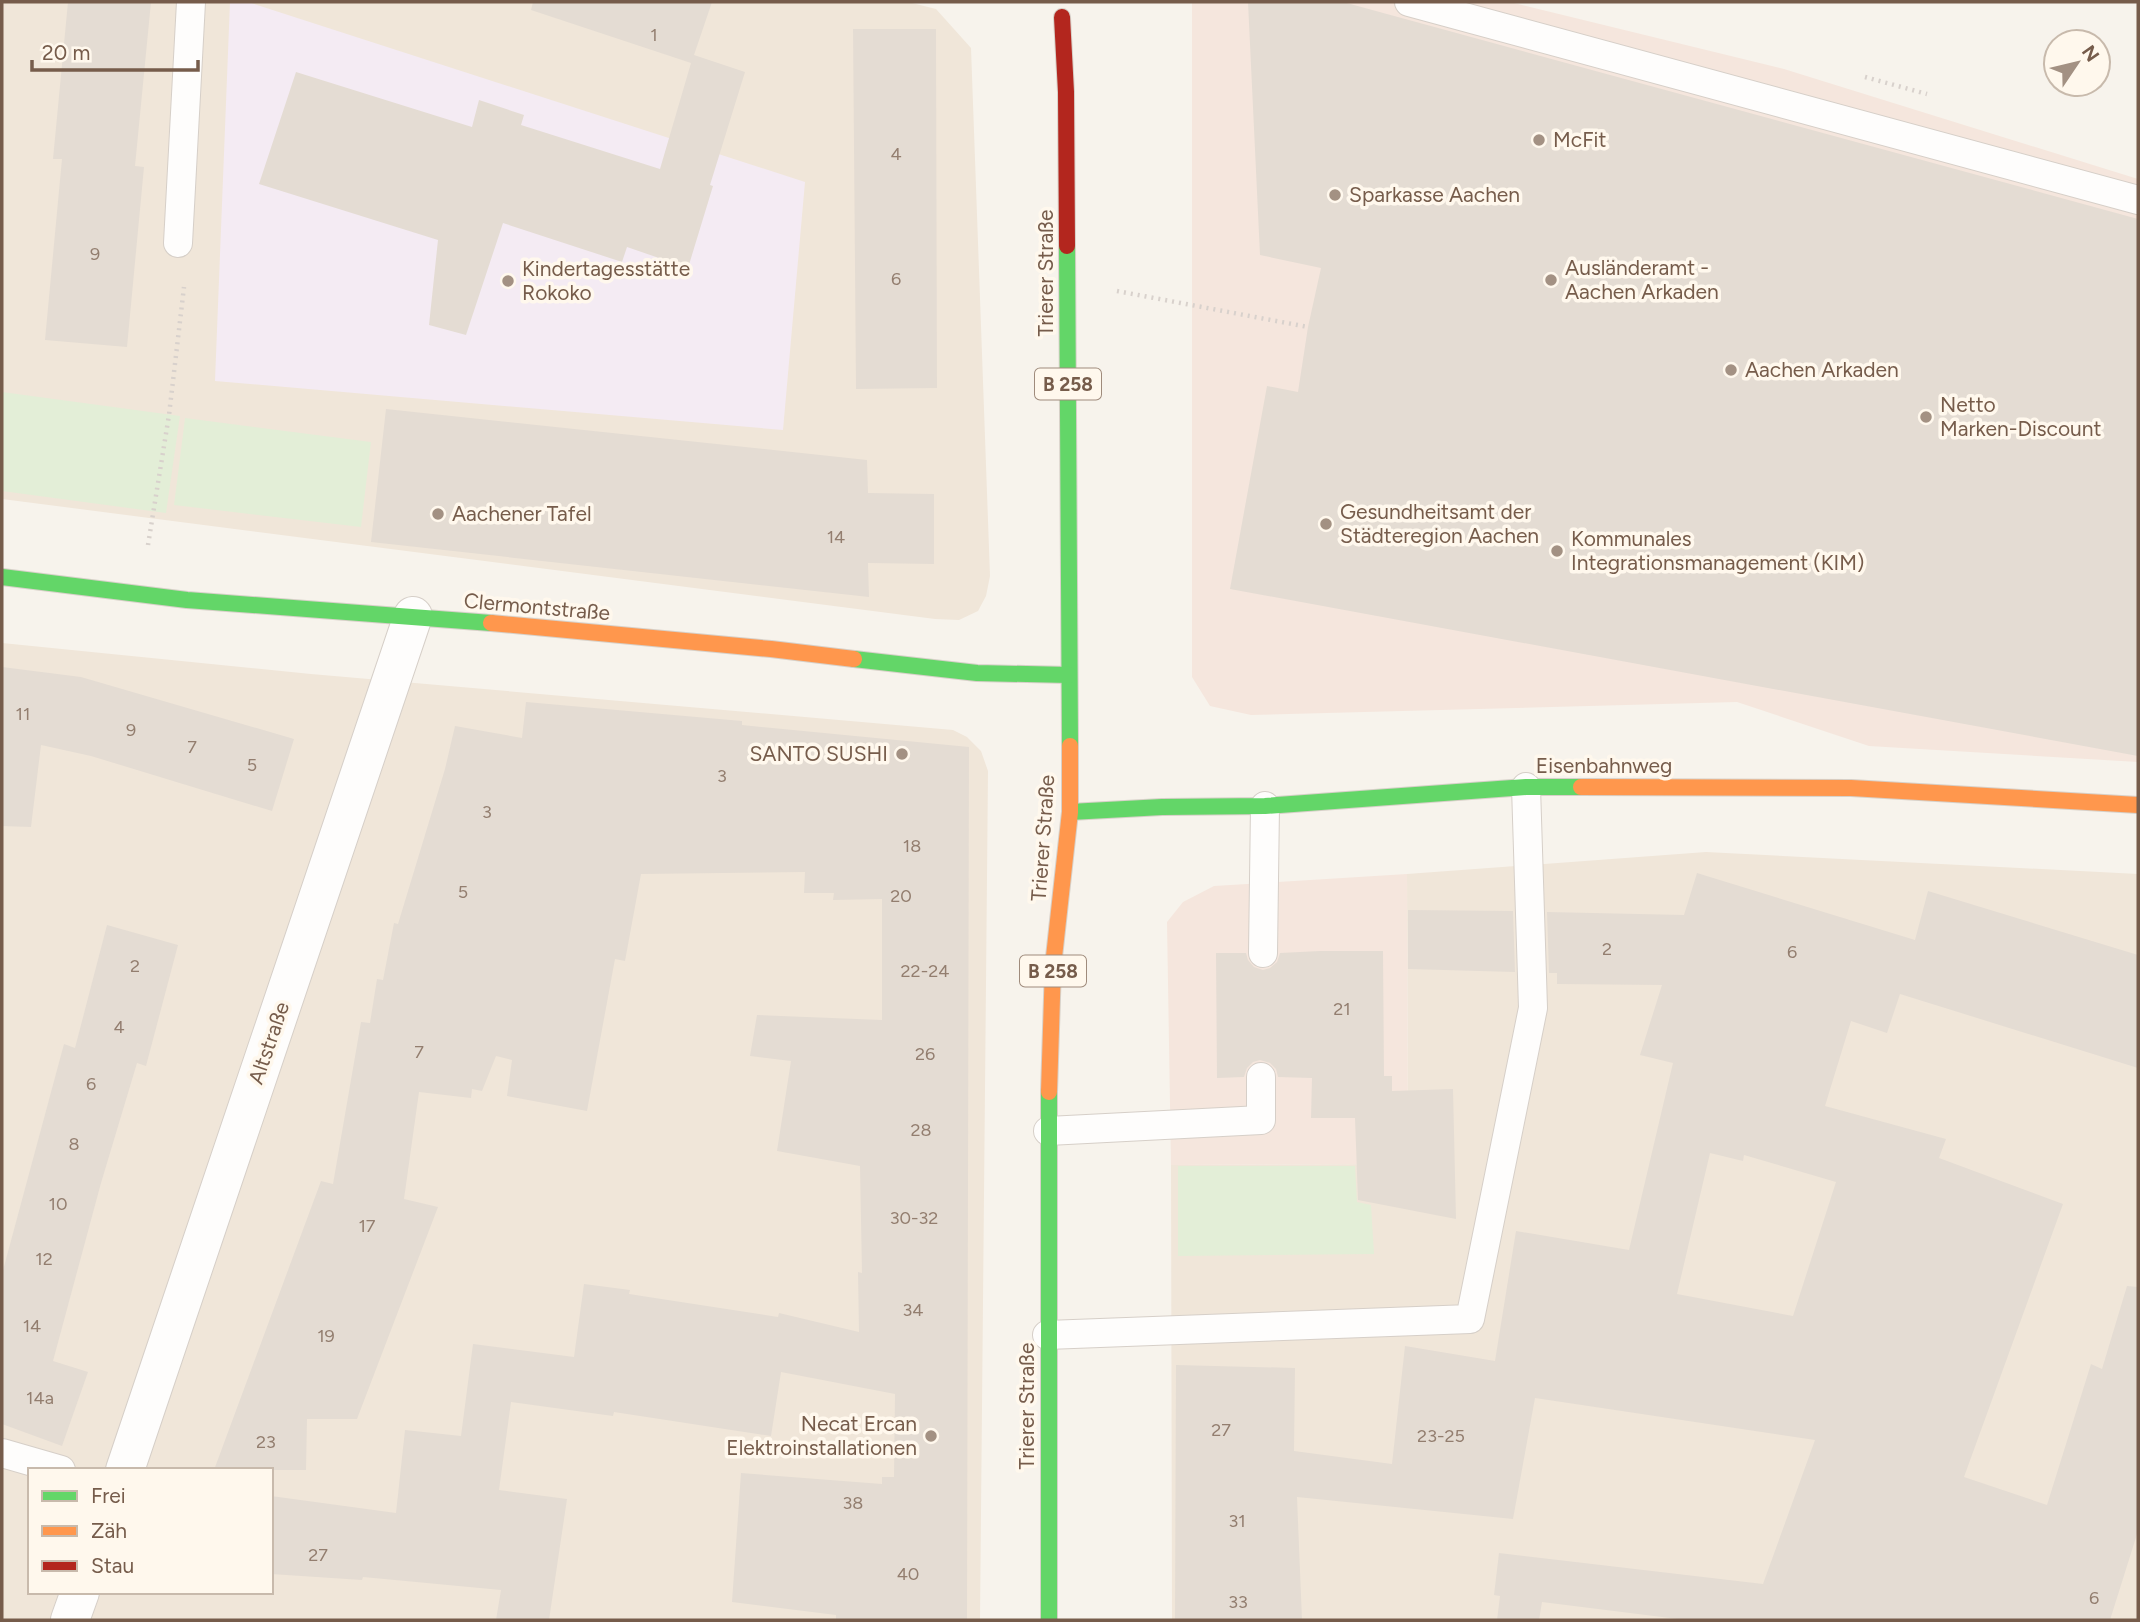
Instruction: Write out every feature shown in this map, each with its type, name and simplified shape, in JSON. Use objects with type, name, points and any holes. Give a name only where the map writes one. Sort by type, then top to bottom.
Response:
[{"type":"street","points":[[1051,2],[1062,17],[1073,2]]},
{"type":"street","name":"Trierer Straße","points":[[1049,1620],[1048,1131],[1054,966],[1070,812],[1066,92],[1062,17]]},
{"type":"street","name":"Clermontstraße","points":[[2,577],[187,600],[413,616],[771,649],[977,673],[1069,675]]},
{"type":"street","name":"Altstraße","points":[[126,1468],[413,616]]},
{"type":"street","name":"Eisenbahnweg","points":[[1070,812],[1162,807],[1265,806],[1526,787],[1851,788],[2138,805]]},
{"type":"street","points":[[70,1620],[79,1594]]},
{"type":"lane","points":[[178,243],[191,2]]},
{"type":"lane","points":[[1409,2],[2138,200]]},
{"type":"lane","points":[[1047,1335],[1470,1318],[1533,1008],[1526,787]]},
{"type":"lane","points":[[1263,953],[1265,806]]},
{"type":"lane","points":[[1048,1131],[1261,1120],[1261,1077]]},
{"type":"lane","points":[[2,1453],[54,1468]]},
{"type":"path","points":[[1066,282],[1308,327]]},
{"type":"path","points":[[154,511],[182,303]]},
{"type":"shaded area","points":[[2,2],[908,2],[936,9],[971,48],[990,576],[986,596],[978,611],[959,620],[935,619],[2,499]]},
{"type":"shaded area","name":"Kindertagesstätte Rokoko","points":[[230,2],[248,2],[805,182],[783,430],[215,381]]},
{"type":"shaded area","name":"Aachen Arkaden","points":[[1192,2],[1510,2],[1784,69],[2138,179],[2138,762],[1869,746],[1737,702],[1251,715],[1210,706],[1192,677]]},
{"type":"shaded area","points":[[2,643],[311,674],[953,730],[967,737],[981,751],[988,771],[980,1620],[2,1620]]},
{"type":"shaded area","points":[[1706,852],[2138,874],[2138,1620],[1172,1620],[1171,1165],[1408,1164],[1407,874]]},
{"type":"shaded area","points":[[1407,874],[1408,1164],[1171,1165],[1167,922],[1183,902],[1214,886]]},
{"type":"green space","points":[[2,392],[180,416],[166,513],[2,491]]},
{"type":"green space","points":[[185,418],[371,442],[361,527],[174,505]]},
{"type":"green space","points":[[1178,1166],[1355,1166],[1357,1202],[1371,1205],[1374,1254],[1178,1256]]},
{"type":"building","points":[[68,2],[151,2],[135,166],[144,167],[127,347],[45,340],[62,159],[53,159]]},
{"type":"building","points":[[533,2],[712,2],[694,55],[745,72],[688,268],[627,247],[622,262],[503,223],[466,335],[429,325],[438,240],[259,184],[296,72],[472,127],[479,100],[524,115],[521,125],[660,169],[691,63],[531,10]]},
{"type":"building","name":"Aachen Arkaden","points":[[1248,2],[1343,2],[2138,219],[2138,756],[1230,589],[1267,386],[1298,392],[1321,268],[1260,255]]},
{"type":"building","points":[[853,29],[936,29],[937,388],[856,389]]},
{"type":"building","points":[[386,409],[867,460],[868,493],[934,494],[934,564],[868,563],[869,597],[371,542]]},
{"type":"building","points":[[2,667],[81,677],[294,739],[272,811],[91,756],[41,745],[31,827],[2,826]]},
{"type":"building","points":[[526,702],[742,721],[742,725],[969,747],[967,1620],[836,1620],[836,1615],[732,1602],[741,1473],[882,1484],[882,1477],[894,1477],[895,1394],[781,1372],[771,1436],[614,1412],[613,1416],[511,1402],[499,1490],[567,1499],[549,1620],[496,1620],[501,1590],[363,1577],[362,1580],[273,1574],[273,1496],[396,1513],[405,1430],[461,1436],[473,1344],[574,1357],[584,1284],[630,1290],[629,1294],[778,1317],[779,1313],[859,1332],[858,1272],[862,1273],[860,1166],[777,1151],[791,1061],[750,1056],[757,1015],[882,1020],[882,899],[833,900],[834,893],[804,893],[805,872],[641,874],[625,961],[615,959],[587,1111],[507,1096],[512,1060],[496,1056],[482,1091],[472,1089],[471,1098],[419,1092],[404,1199],[438,1207],[357,1419],[307,1419],[306,1470],[215,1468],[321,1181],[333,1184],[361,1022],[370,1023],[377,979],[383,980],[394,923],[398,924],[445,769],[455,726],[522,738]]},
{"type":"building","points":[[1697,873],[1915,940],[1928,891],[2138,955],[2138,1068],[1900,994],[1887,1033],[1851,1021],[1825,1106],[1946,1139],[1939,1158],[2063,1204],[1964,1477],[2047,1505],[2091,1364],[2102,1369],[2127,1286],[2138,1287],[2138,1531],[2110,1620],[1686,1620],[1542,1602],[1539,1620],[1497,1620],[1500,1596],[1494,1595],[1499,1553],[1763,1584],[1815,1440],[1535,1398],[1513,1519],[1297,1497],[1302,1620],[1175,1620],[1176,1365],[1295,1368],[1294,1451],[1392,1464],[1405,1346],[1495,1361],[1516,1231],[1629,1250],[1673,1063],[1640,1055],[1662,985],[1557,984],[1557,973],[1549,973],[1547,912],[1684,915]],"holes":[[[1710,1153],[1743,1161],[1744,1155],[1836,1182],[1793,1316],[1677,1294]]]},
{"type":"building","points":[[1408,910],[1513,911],[1515,972],[1408,969]]},
{"type":"building","points":[[107,925],[178,945],[146,1066],[137,1063],[53,1361],[88,1372],[62,1446],[2,1424],[2,1274],[64,1044],[75,1048]]},
{"type":"building","points":[[1383,951],[1384,1076],[1392,1076],[1392,1091],[1453,1089],[1456,1219],[1358,1200],[1355,1118],[1311,1118],[1312,1078],[1278,1077],[1276,1069],[1270,1063],[1260,1060],[1247,1068],[1244,1077],[1217,1078],[1216,953],[1246,953],[1254,967],[1263,970],[1277,962],[1280,953]]},
{"type":"traffic: fast","points":[[1067,246],[1070,746]]},
{"type":"traffic: fast","points":[[2,577],[187,600],[491,623]]},
{"type":"traffic: fast","points":[[854,659],[977,673],[1069,675]]},
{"type":"traffic: fast","points":[[1070,812],[1162,807],[1265,806],[1526,787],[1581,787]]},
{"type":"traffic: fast","points":[[1049,1092],[1049,1620]]},
{"type":"traffic: slow","points":[[491,623],[854,659]]},
{"type":"traffic: slow","points":[[1049,1092],[1053,966],[1070,812],[1070,746]]},
{"type":"traffic: slow","points":[[1581,787],[1851,788],[2138,805]]},
{"type":"traffic: jam","points":[[1062,17],[1066,92],[1067,246]]},
{"type":"place","name":"McFit","points":[[1539,140]]},
{"type":"place","name":"Sparkasse Aachen","points":[[1335,195]]},
{"type":"place","name":"Ausländeramt - Aachen Arkaden","points":[[1551,280]]},
{"type":"place","name":"Kindertagesstätte Rokoko","points":[[508,281]]},
{"type":"place","name":"Aachen Arkaden","points":[[1731,370]]},
{"type":"place","name":"Netto Marken-Discount","points":[[1926,417]]},
{"type":"place","name":"Aachener Tafel","points":[[438,514]]},
{"type":"place","name":"Gesundheitsamt der Städteregion Aachen","points":[[1326,524]]},
{"type":"place","name":"Kommunales Integrationsmanagement (KIM)","points":[[1557,551]]},
{"type":"place","name":"SANTO SUSHI","points":[[902,754]]},
{"type":"place","name":"Necat Ercan Elektroinstallationen","points":[[931,1436]]}]
